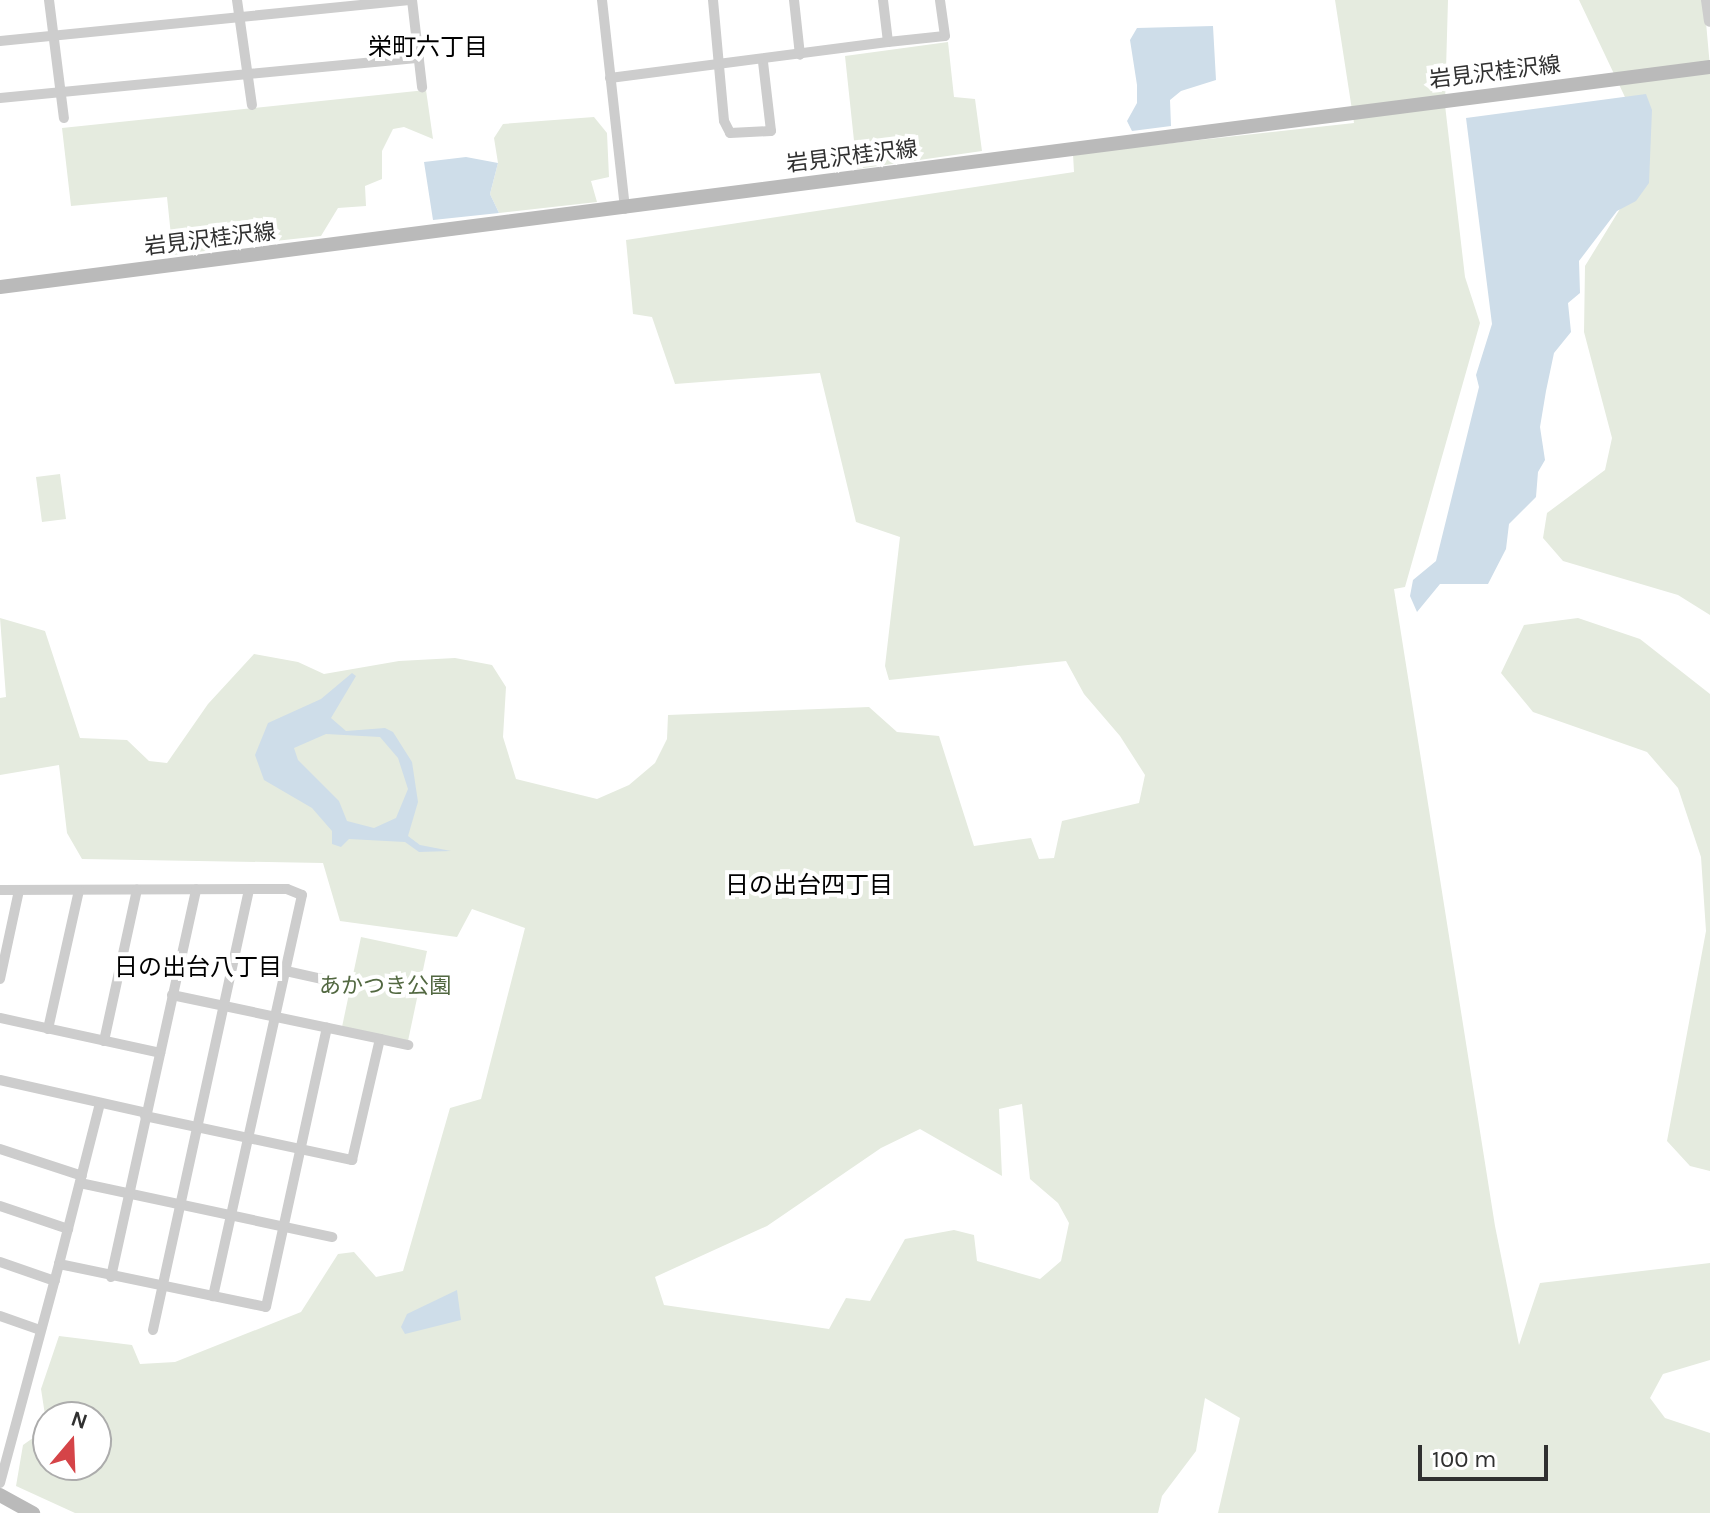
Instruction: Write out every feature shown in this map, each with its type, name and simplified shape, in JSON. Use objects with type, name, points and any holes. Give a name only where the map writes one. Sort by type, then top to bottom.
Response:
[{"type":"main road","name":"岩見沢桂沢線","points":[[0,287],[1710,67]]},
{"type":"main road","points":[[0,1495],[33,1513]]},
{"type":"street","points":[[49,0],[64,118]]},
{"type":"street","points":[[237,0],[252,105]]},
{"type":"street","points":[[0,41],[412,0],[422,87]]},
{"type":"street","points":[[602,0],[625,209]]},
{"type":"street","points":[[713,0],[719,66],[730,133],[771,131],[763,62]]},
{"type":"street","points":[[794,0],[800,55]]},
{"type":"street","points":[[883,0],[888,42]]},
{"type":"street","points":[[610,78],[763,62],[945,36],[940,0]]},
{"type":"street","points":[[1707,0],[1710,21]]},
{"type":"street","points":[[0,98],[419,58]]},
{"type":"street","points":[[111,1277],[196,889]]},
{"type":"street","points":[[153,1330],[249,889]]},
{"type":"street","points":[[0,890],[293,889],[302,895],[213,1296]]},
{"type":"street","points":[[0,979],[19,890]]},
{"type":"street","points":[[48,1029],[79,890]]},
{"type":"street","points":[[104,1041],[137,890]]},
{"type":"street","points":[[286,971],[349,985]]},
{"type":"street","points":[[172,995],[408,1045]]},
{"type":"street","points":[[0,1018],[160,1053]]},
{"type":"street","points":[[59,1264],[266,1307],[327,1028]]},
{"type":"street","points":[[0,1080],[352,1160],[380,1039]]},
{"type":"street","points":[[0,1483],[100,1103]]},
{"type":"street","points":[[0,1149],[81,1180],[129,1194],[332,1237]]},
{"type":"street","points":[[0,1206],[68,1229]]},
{"type":"street","points":[[0,1262],[55,1281]]},
{"type":"street","points":[[0,1316],[40,1330]]},
{"type":"green space","points":[[1335,0],[1448,0],[1445,105],[1465,277],[1480,323],[1405,587],[1394,589],[1495,1226],[1519,1345],[1540,1283],[1710,1263],[1710,1360],[1663,1374],[1650,1398],[1665,1418],[1710,1433],[1710,1513],[1218,1513],[1240,1418],[1205,1398],[1196,1451],[1162,1496],[1158,1513],[75,1513],[16,1486],[23,1445],[32,1439],[32,1481],[112,1481],[112,1401],[43,1401],[41,1389],[59,1336],[132,1345],[140,1364],[175,1362],[301,1312],[338,1254],[354,1252],[376,1277],[403,1271],[450,1108],[481,1099],[525,928],[472,909],[457,937],[340,921],[323,863],[82,859],[67,833],[59,765],[0,775],[0,698],[6,697],[0,618],[45,631],[80,738],[127,740],[149,761],[167,763],[208,704],[254,654],[298,662],[324,674],[399,661],[455,658],[492,665],[506,687],[503,737],[516,779],[597,799],[629,785],[655,763],[667,739],[668,715],[869,707],[897,732],[939,736],[974,846],[1031,838],[1039,859],[1054,858],[1062,821],[1139,803],[1145,775],[1120,736],[1084,694],[1066,661],[889,680],[885,666],[900,537],[856,522],[820,373],[675,384],[652,317],[633,314],[626,240],[1074,172],[1073,154],[1354,123]],"holes":[[[1022,1104],[1030,1179],[1058,1203],[1069,1223],[1061,1261],[1040,1279],[977,1261],[974,1235],[954,1230],[905,1239],[870,1301],[846,1298],[829,1329],[664,1305],[655,1277],[767,1226],[881,1148],[920,1129],[1002,1176],[999,1109]]]},
{"type":"green space","points":[[1579,0],[1704,0],[1710,67],[1710,615],[1678,595],[1563,561],[1543,538],[1547,513],[1605,470],[1612,438],[1584,332],[1585,266],[1634,186],[1642,133]]},
{"type":"green space","points":[[948,42],[954,97],[975,99],[982,151],[857,169],[845,56]]},
{"type":"green space","points":[[426,90],[433,139],[404,127],[393,129],[382,151],[382,179],[365,186],[366,206],[338,208],[321,236],[266,242],[262,218],[225,223],[229,248],[173,255],[167,197],[71,206],[62,128]]},
{"type":"green space","points":[[594,117],[607,133],[609,177],[591,181],[597,202],[499,213],[490,194],[498,163],[494,138],[503,124]]},
{"type":"green space","points":[[60,474],[66,519],[42,522],[36,477]]},
{"type":"green space","points":[[1578,618],[1640,639],[1710,694],[1710,1171],[1690,1166],[1667,1141],[1706,931],[1701,857],[1678,788],[1647,752],[1533,712],[1501,673],[1524,625]]},
{"type":"green space","name":"あかつき公園","points":[[361,937],[427,951],[408,1041],[342,1027]]},
{"type":"water","points":[[1213,26],[1216,80],[1181,91],[1170,100],[1171,126],[1132,131],[1127,121],[1137,103],[1137,85],[1130,40],[1137,28]]},
{"type":"water","points":[[1646,94],[1652,110],[1649,183],[1636,201],[1617,211],[1579,261],[1580,293],[1568,303],[1571,332],[1554,353],[1546,391],[1540,427],[1545,460],[1538,472],[1536,497],[1509,524],[1506,549],[1488,584],[1440,584],[1417,612],[1410,596],[1413,580],[1436,561],[1479,387],[1476,375],[1492,324],[1466,118]]},
{"type":"water","points":[[466,157],[498,163],[490,194],[499,213],[433,220],[424,162]]},
{"type":"water","points":[[352,673],[356,676],[331,718],[346,731],[385,728],[393,732],[412,762],[418,802],[408,836],[420,845],[451,851],[419,852],[405,842],[349,839],[341,847],[332,844],[332,831],[312,808],[264,780],[255,755],[268,723],[321,699]],"holes":[[[326,734],[380,737],[398,758],[408,789],[396,818],[374,828],[347,821],[339,801],[298,760],[294,748]]]},
{"type":"water","points":[[457,1290],[461,1320],[405,1334],[401,1327],[407,1314]]},
{"type":"district","name":"栄町六丁目","points":[[428,48]]},
{"type":"district","name":"日の出台四丁目","points":[[809,886]]},
{"type":"district","name":"日の出台八丁目","points":[[198,968]]}]
